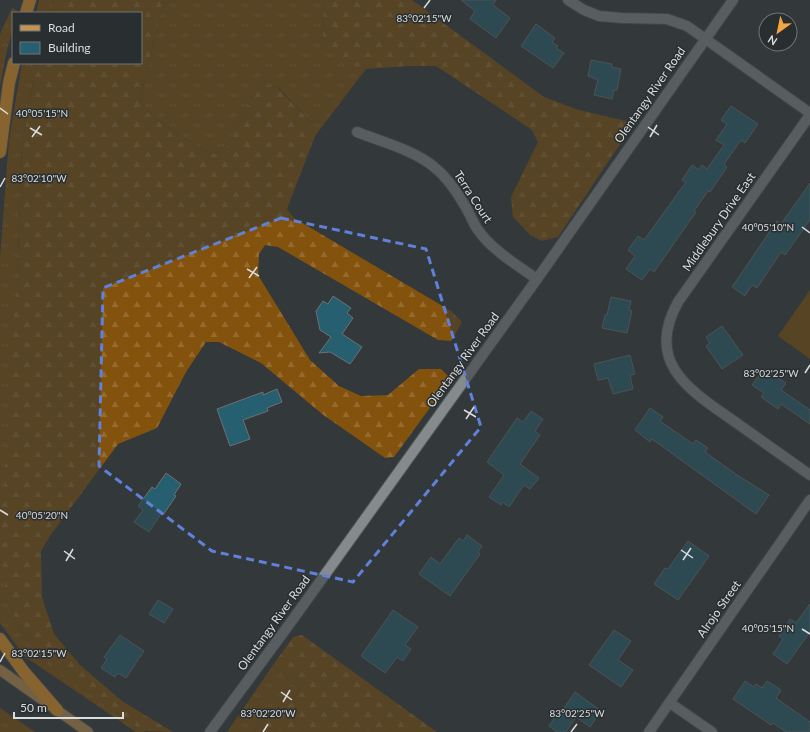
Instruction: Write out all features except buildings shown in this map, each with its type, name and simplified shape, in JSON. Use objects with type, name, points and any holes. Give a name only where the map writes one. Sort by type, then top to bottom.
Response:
[{"type":"highway","points":[[26,12],[30,0]]},
{"type":"highway","points":[[0,152],[9,83],[14,64]]},
{"type":"highway","points":[[0,639],[24,672],[57,710]]},
{"type":"main road","points":[[0,670],[88,732]]},
{"type":"street","points":[[568,0],[584,10],[599,16],[667,19],[687,26],[810,114]]},
{"type":"street","name":"Olentangy River Road","points":[[210,732],[291,622],[537,279],[733,0]]},
{"type":"street","name":"Middlebury Drive East","points":[[810,114],[678,302],[671,314],[667,339],[670,362],[683,383],[810,475]]},
{"type":"street","name":"Terra Court","points":[[357,132],[415,155],[432,165],[456,192],[478,230],[485,239],[494,248],[537,279]]},
{"type":"street","name":"Alrojo Street","points":[[649,732],[810,500]]},
{"type":"street","points":[[670,703],[712,732]]},
{"type":"highlighted area","points":[[281,218],[426,249],[481,427],[353,582],[212,551],[99,466],[103,288]]},
{"type":"green space","points":[[39,0],[53,0],[49,12],[36,12]]},
{"type":"green space","points":[[53,0],[164,0],[140,99],[149,114],[201,149],[216,154],[228,145],[260,82],[278,88],[309,120],[315,136],[287,209],[294,218],[451,311],[462,322],[451,341],[438,340],[278,247],[265,245],[259,254],[258,275],[310,360],[339,386],[361,396],[388,395],[419,369],[441,369],[451,379],[394,457],[385,458],[322,414],[261,363],[219,342],[206,342],[186,372],[157,428],[118,444],[50,536],[41,551],[42,597],[54,634],[80,665],[122,701],[173,732],[143,731],[42,660],[25,636],[8,605],[1,540],[17,278],[22,145],[37,64],[142,64],[142,12],[49,12]]},
{"type":"green space","points":[[164,0],[324,0],[323,37],[350,65],[366,69],[315,136],[309,120],[279,88],[260,83],[228,145],[216,154],[201,149],[149,114],[140,99]]},
{"type":"green space","points":[[324,0],[412,0],[544,97],[579,110],[626,121],[632,126],[558,237],[542,241],[530,235],[513,217],[511,197],[538,142],[532,130],[436,66],[366,69],[350,65],[331,51],[323,37]]},
{"type":"green space","points":[[12,8],[18,11],[12,12],[12,32],[0,86],[0,34]]},
{"type":"green space","points":[[22,64],[37,64],[22,145],[8,605],[25,636],[42,660],[145,732],[136,732],[24,656],[0,623],[0,258],[9,140]]},
{"type":"green space","points":[[810,290],[810,359],[778,336]]},
{"type":"green space","points":[[302,635],[437,732],[254,732],[268,711],[291,703],[300,690],[273,665],[293,637]]},
{"type":"green space","points":[[273,665],[300,690],[291,703],[268,711],[254,732],[227,732]]},
{"type":"green space","points":[[0,708],[35,732],[0,732]]}]
